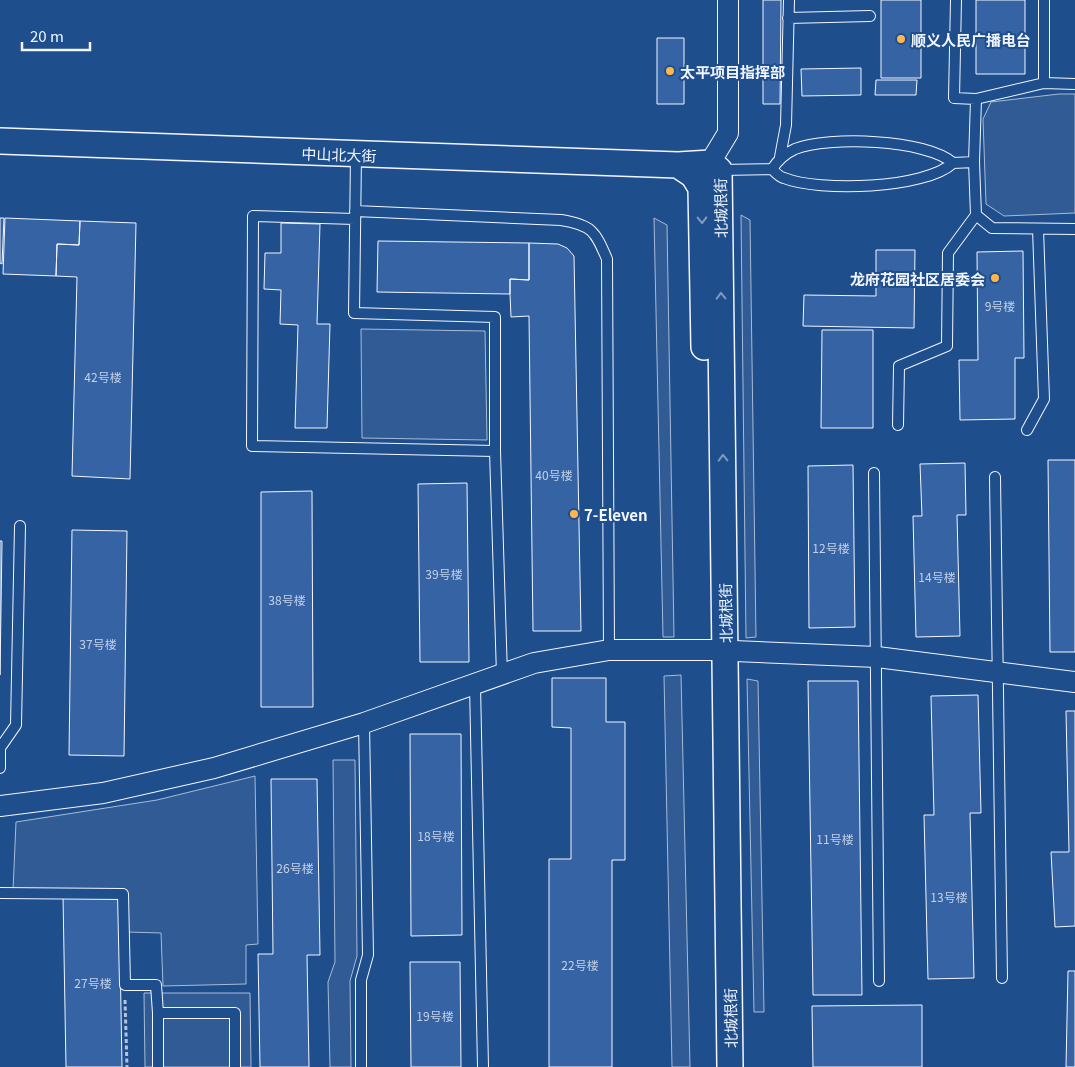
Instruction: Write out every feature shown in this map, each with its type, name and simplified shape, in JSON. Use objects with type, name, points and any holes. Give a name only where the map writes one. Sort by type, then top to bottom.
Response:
[{"type":"street","name":"北城根街","points":[[728,0],[728,133],[710,171],[701,198],[718,650],[730,1067]]},
{"type":"street","name":"中山北大街","points":[[0,141],[678,165]]},
{"type":"street","name":"北城根街","points":[[678,165],[710,171]]},
{"type":"street","points":[[0,806],[50,801],[147,784],[214,768],[364,723],[534,663],[609,650],[718,650],[877,657],[1075,682]]},
{"type":"street","name":"北城根街","points":[[715,1067],[718,650]]},
{"type":"lane","points":[[772,169],[780,157],[786,125],[788,0]]},
{"type":"lane","points":[[956,0],[954,98],[976,99],[1044,83],[1075,84]]},
{"type":"lane","points":[[1044,0],[1044,83]]},
{"type":"lane","points":[[788,18],[870,16]]},
{"type":"lane","points":[[898,425],[899,366],[947,346],[948,253],[976,215],[974,162],[976,99]]},
{"type":"lane","points":[[780,157],[807,146],[825,142],[895,143],[946,156],[953,163]]},
{"type":"lane","points":[[356,155],[354,313],[494,317],[495,451],[502,675]]},
{"type":"lane","points":[[710,171],[772,169],[782,178],[806,184],[861,186],[923,177],[946,169],[953,163],[974,162]]},
{"type":"lane","points":[[495,451],[252,446],[253,216],[355,215],[561,220],[582,223],[597,236],[607,259],[609,650]]},
{"type":"lane","points":[[976,215],[992,228],[1075,229]]},
{"type":"lane","points":[[1027,430],[1044,399],[1038,229]]},
{"type":"lane","points":[[874,473],[879,981]]},
{"type":"lane","points":[[995,477],[1002,978]]},
{"type":"lane","points":[[0,768],[0,748],[16,725],[20,526]]},
{"type":"lane","points":[[475,685],[483,1067]]},
{"type":"lane","points":[[361,1067],[360,980],[368,955],[364,723]]},
{"type":"lane","points":[[0,893],[123,894],[125,985],[156,985],[158,1067]]},
{"type":"lane","points":[[158,1013],[235,1013],[235,1067]]},
{"type":"path","points":[[125,985],[127,1067]]},
{"type":"shaded area","points":[[1059,94],[1075,94],[1075,213],[1004,216],[986,204],[983,119],[991,102]]},
{"type":"shaded area","points":[[741,215],[750,220],[756,637],[746,638]]},
{"type":"shaded area","points":[[654,218],[667,225],[674,637],[663,637]]},
{"type":"shaded area","points":[[361,329],[485,331],[487,440],[362,438]]},
{"type":"shaded area","points":[[681,675],[690,1067],[672,1067],[664,676]]},
{"type":"shaded area","points":[[747,679],[758,681],[764,1012],[754,1012]]},
{"type":"shaded area","points":[[333,760],[355,760],[357,956],[350,981],[351,1067],[330,1067],[328,982],[335,962]]},
{"type":"shaded area","points":[[255,776],[258,944],[246,945],[246,984],[163,986],[161,933],[127,932],[126,890],[13,891],[16,822],[157,800]]},
{"type":"shaded area","points":[[144,993],[250,993],[251,1067],[145,1067]]},
{"type":"building","points":[[763,0],[781,0],[780,104],[763,104]]},
{"type":"building","name":"顺义人民广播电台","points":[[881,0],[921,0],[921,78],[881,78]]},
{"type":"building","points":[[976,0],[1025,0],[1025,74],[976,74]]},
{"type":"building","name":"太平项目指挥部","points":[[657,38],[684,38],[684,104],[657,104]]},
{"type":"building","points":[[861,68],[861,95],[802,96],[801,69]]},
{"type":"building","points":[[876,80],[917,80],[916,95],[875,95]]},
{"type":"building","points":[[0,218],[4,218],[2,264],[0,263]]},
{"type":"building","points":[[5,218],[80,221],[79,245],[57,244],[56,276],[3,274]]},
{"type":"building","points":[[80,221],[136,223],[130,479],[72,476],[77,277],[56,276],[57,244],[79,245]]},
{"type":"building","points":[[281,223],[320,224],[317,324],[330,324],[327,428],[295,428],[298,325],[280,324],[281,290],[264,289],[265,253],[281,253]]},
{"type":"building","points":[[378,241],[529,243],[529,280],[510,279],[510,294],[377,292]]},
{"type":"building","points":[[529,243],[558,244],[567,248],[574,256],[581,631],[533,631],[529,316],[511,317],[510,294],[510,279],[529,280]]},
{"type":"building","points":[[876,250],[915,250],[914,328],[803,326],[804,295],[876,296]]},
{"type":"building","points":[[1023,251],[1024,358],[1015,358],[1015,419],[960,420],[959,360],[978,360],[977,252]]},
{"type":"building","points":[[822,330],[873,330],[873,428],[821,428]]},
{"type":"building","points":[[1048,460],[1075,460],[1075,652],[1050,652]]},
{"type":"building","points":[[965,463],[966,515],[957,515],[960,636],[916,637],[913,516],[922,516],[920,464]]},
{"type":"building","points":[[853,465],[855,627],[809,628],[808,466]]},
{"type":"building","points":[[467,483],[469,662],[420,662],[418,484]]},
{"type":"building","points":[[312,491],[313,707],[261,707],[261,492]]},
{"type":"building","points":[[72,530],[127,531],[124,756],[69,755]]},
{"type":"building","points":[[0,541],[2,541],[0,675]]},
{"type":"building","points":[[552,678],[606,678],[606,722],[625,722],[625,860],[612,860],[612,1067],[549,1067],[549,859],[571,859],[571,728],[552,727]]},
{"type":"building","points":[[808,681],[858,681],[862,995],[813,995]]},
{"type":"building","points":[[978,695],[981,813],[970,813],[974,978],[928,979],[924,815],[934,815],[931,696]]},
{"type":"building","points":[[1066,711],[1075,711],[1075,926],[1055,927],[1051,852],[1069,852]]},
{"type":"building","points":[[410,734],[461,734],[462,935],[411,936]]},
{"type":"building","points":[[271,779],[317,779],[320,955],[307,955],[309,1067],[260,1067],[258,954],[273,954]]},
{"type":"building","points":[[119,895],[122,1067],[66,1067],[63,896]]},
{"type":"building","points":[[410,962],[460,962],[461,1067],[411,1067]]},
{"type":"building","points":[[1068,971],[1075,971],[1075,1067],[1066,1067]]},
{"type":"building","points":[[922,1005],[922,1067],[813,1067],[812,1006]]},
{"type":"place","name":"顺义人民广播电台","points":[[901,39]]},
{"type":"place","name":"太平项目指挥部","points":[[670,71]]},
{"type":"place","name":"龙府花园社区居委会","points":[[995,278]]},
{"type":"place","name":"7-Eleven","points":[[574,514]]}]
